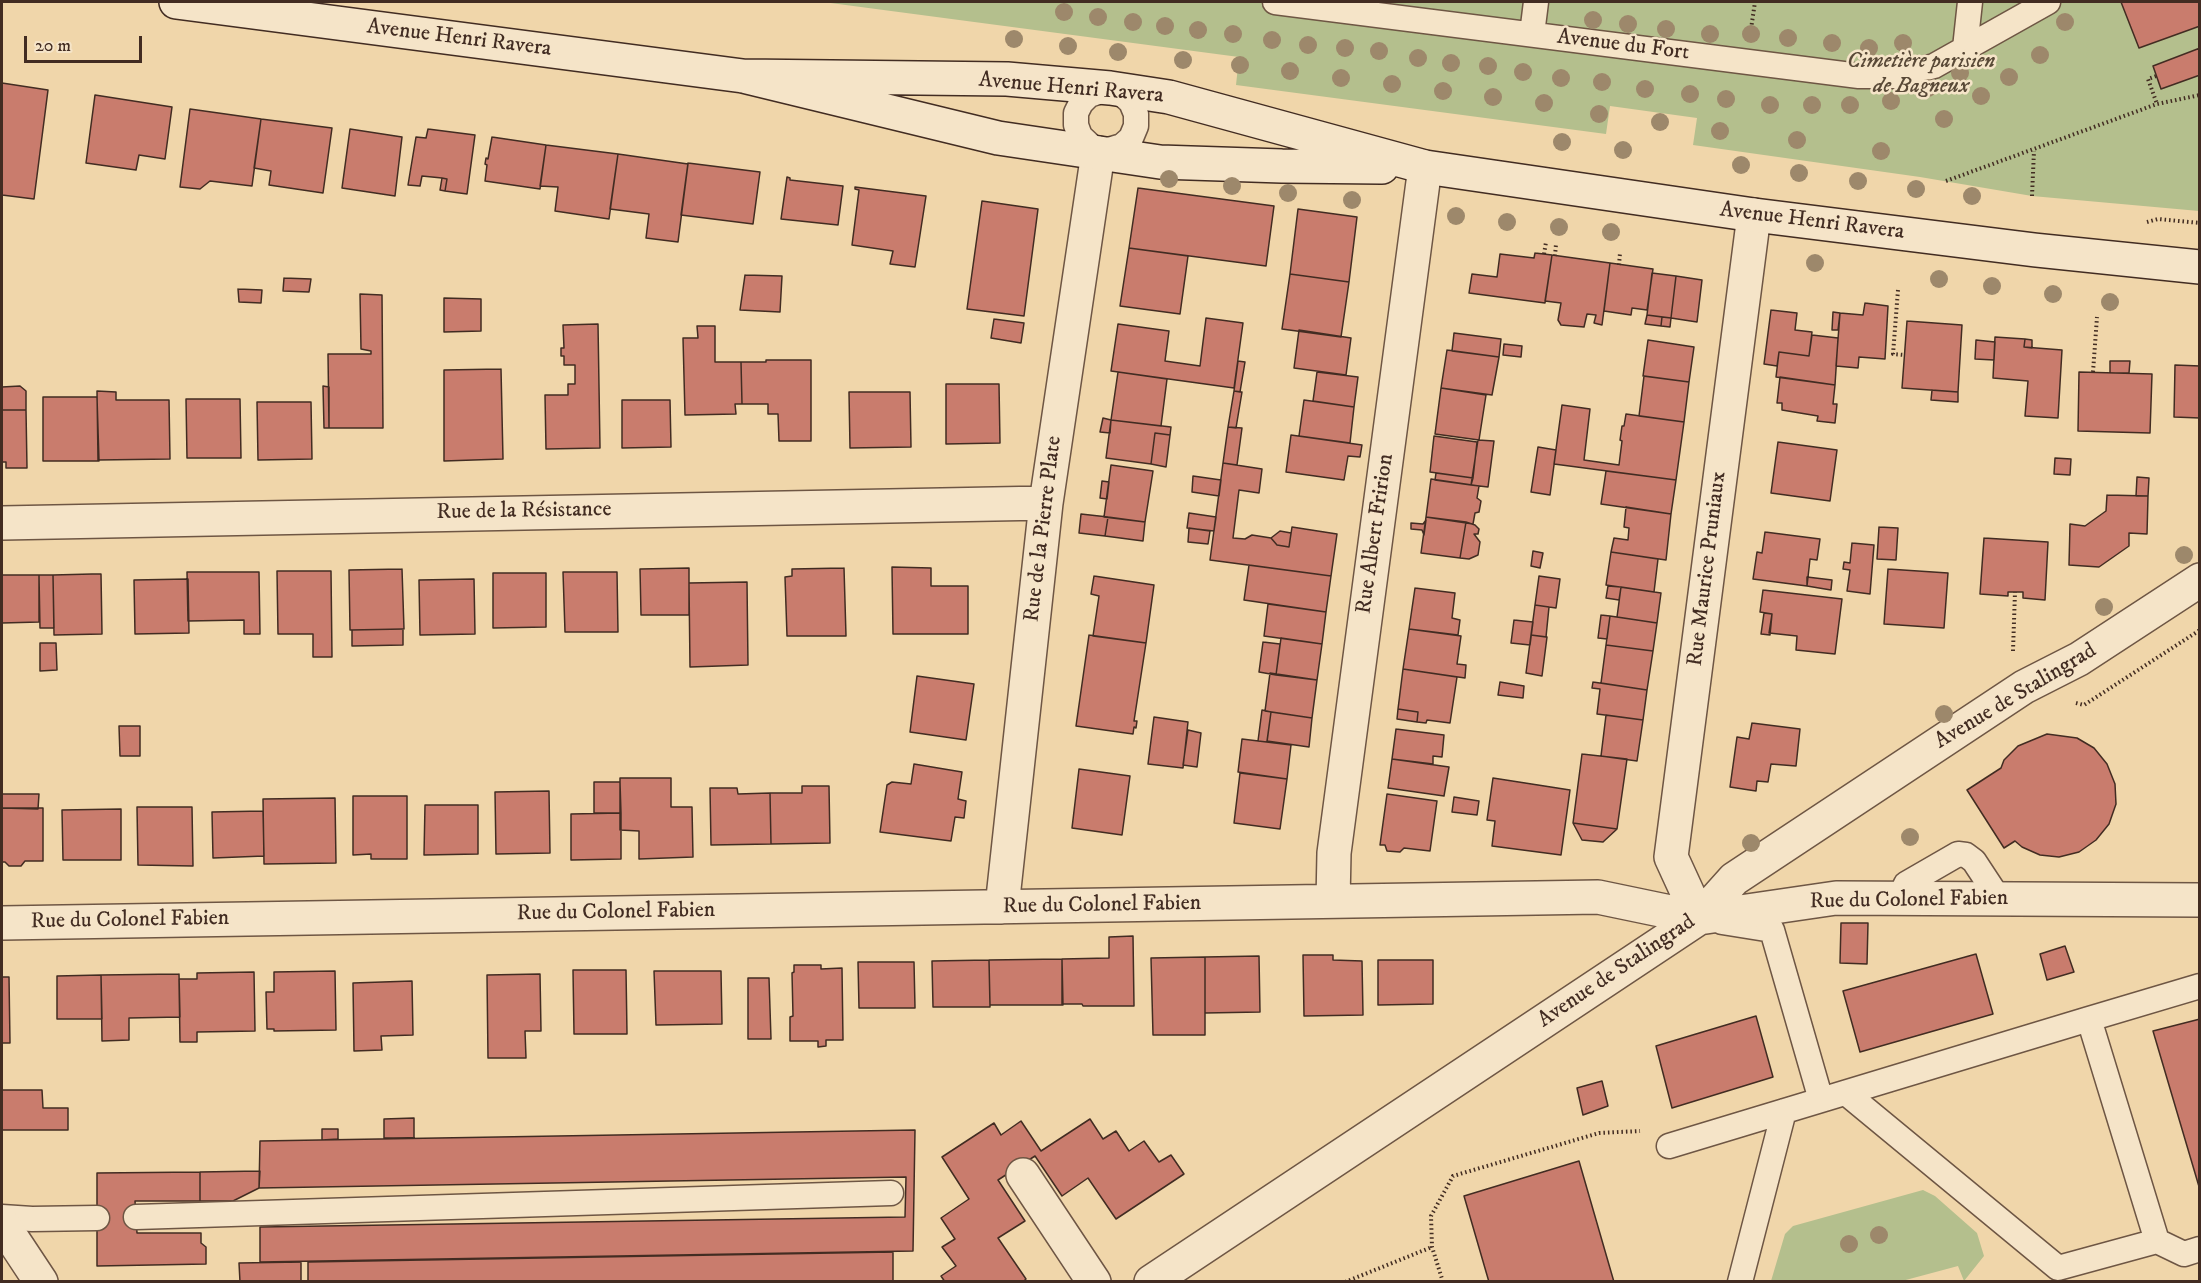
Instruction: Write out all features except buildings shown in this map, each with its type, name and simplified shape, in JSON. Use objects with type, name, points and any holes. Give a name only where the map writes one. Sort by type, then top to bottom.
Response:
[{"type":"street","name":"Avenue Henri Ravera","points":[[176,2],[743,76],[998,138],[1160,162],[1425,167]]},
{"type":"street","name":"Avenue Henri Ravera","points":[[743,76],[1007,79],[1110,88],[1169,97],[1425,167],[1754,215],[2035,250],[2199,267]]},
{"type":"street","name":"Rue de la Pierre Plate","points":[[1002,907],[1046,503],[1098,153]]},
{"type":"street","name":"Rue Albert Fririon","points":[[1333,901],[1334,853],[1425,167]]},
{"type":"street","name":"Rue Maurice Pruniaux","points":[[1699,918],[1671,856],[1754,215]]},
{"type":"street","name":"Rue de la Résistance","points":[[2,523],[1046,503]]},
{"type":"street","name":"Avenue de Stalingrad","points":[[1151,1281],[1699,918],[1734,879],[2024,687],[2079,659],[2199,580]]},
{"type":"street","name":"Rue du Colonel Fabien","points":[[2,923],[1598,897],[1699,918],[1836,898],[2199,900]]},
{"type":"street","points":[[1023,1175],[1094,1281]]},
{"type":"street","points":[[2,1223],[41,1281]]},
{"type":"lane","name":"Avenue du Fort","points":[[1275,2],[1859,76],[1898,76],[1942,62],[2048,2]]},
{"type":"lane","points":[[1532,34],[1536,2]]},
{"type":"lane","points":[[1965,48],[1970,2]]},
{"type":"lane","points":[[1110,88],[1131,102],[1136,114],[1136,126],[1131,138],[1122,146],[1098,153],[1080,136],[1076,125],[1076,113],[1081,103],[1089,95],[1110,88]]},
{"type":"lane","points":[[1899,899],[1906,884],[1959,854],[1966,855],[1974,861],[1999,899]]},
{"type":"lane","points":[[1699,918],[1772,930],[1821,1100]]},
{"type":"lane","points":[[1669,1146],[2199,986]]},
{"type":"lane","points":[[2089,1019],[2157,1241]]},
{"type":"lane","points":[[1846,1093],[2058,1268],[2157,1241],[2184,1254],[2199,1249]]},
{"type":"lane","points":[[1740,1281],[1784,1111]]},
{"type":"lane","points":[[136,1217],[891,1192]]},
{"type":"lane","points":[[2,1217],[97,1218]]},
{"type":"path","points":[[2156,76],[2148,79],[2157,104]]},
{"type":"path","points":[[1946,182],[2157,104],[2199,95]]},
{"type":"path","points":[[2031,196],[2034,150]]},
{"type":"path","points":[[1544,254],[1546,242]]},
{"type":"path","points":[[1555,256],[1556,244]]},
{"type":"path","points":[[1619,265],[1620,253]]},
{"type":"path","points":[[1898,290],[1893,354],[1905,355]]},
{"type":"path","points":[[2093,372],[2097,317]]},
{"type":"path","points":[[2013,652],[2015,592]]},
{"type":"path","points":[[1443,1281],[1432,1247],[1431,1216],[1453,1176],[1599,1133],[1641,1131],[1669,1146]]},
{"type":"path","points":[[1345,1281],[1432,1247]]},
{"type":"green space","name":"Cimetière parisien de Bagneux","points":[[823,2],[2199,2],[2199,48],[2153,66],[2161,89],[2199,75],[2199,211],[2032,196],[1920,177],[1693,145],[1697,118],[1610,106],[1606,134],[1236,85],[1239,57]]},
{"type":"green space","points":[[1923,1190],[1935,1196],[1977,1233],[1984,1256],[1964,1281],[1958,1266],[1902,1281],[1771,1281],[1785,1234],[1793,1226]]}]
